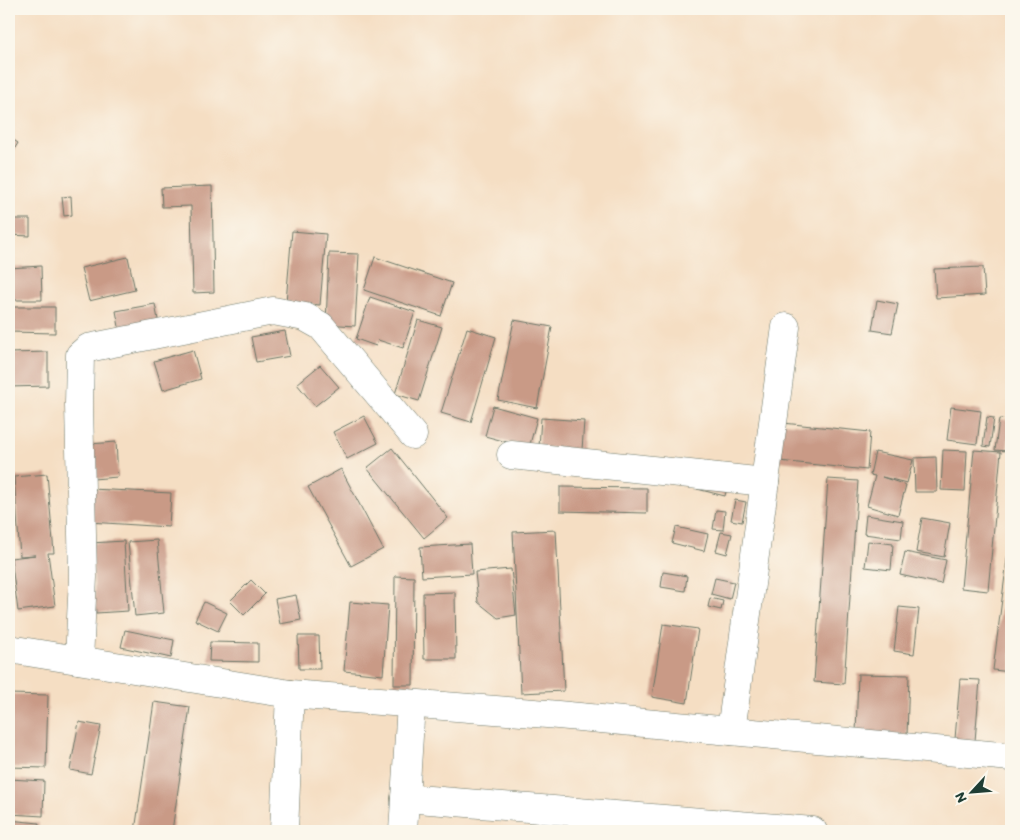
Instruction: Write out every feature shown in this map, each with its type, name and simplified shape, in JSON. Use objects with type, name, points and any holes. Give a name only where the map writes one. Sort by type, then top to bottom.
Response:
[{"type":"street","points":[[79,660],[84,577],[80,355],[88,348],[272,311],[305,317],[321,326],[413,435]]},
{"type":"street","points":[[732,731],[786,327]]},
{"type":"street","points":[[510,454],[765,482]]},
{"type":"street","points":[[9,649],[290,694],[732,731],[1011,757]]},
{"type":"street","points":[[281,830],[290,694]]},
{"type":"street","points":[[404,831],[411,704]]},
{"type":"street","points":[[405,798],[813,831]]},
{"type":"building","points":[[9,137],[18,143],[9,158]]},
{"type":"building","points":[[212,186],[214,292],[193,293],[191,206],[162,207],[161,188]]},
{"type":"building","points":[[71,196],[72,215],[64,216],[62,197]]},
{"type":"building","points":[[9,219],[30,219],[30,236],[9,235]]},
{"type":"building","points":[[292,231],[326,234],[320,305],[286,302]]},
{"type":"building","points":[[329,253],[359,254],[355,326],[326,324]]},
{"type":"building","points":[[128,257],[135,290],[89,301],[81,268]]},
{"type":"building","points":[[375,257],[452,283],[441,316],[364,290]]},
{"type":"building","points":[[41,266],[42,300],[9,300],[9,268]]},
{"type":"building","points":[[983,267],[985,295],[936,298],[934,269]]},
{"type":"building","points":[[370,297],[415,312],[403,348],[378,340],[376,346],[356,339]]},
{"type":"building","points":[[877,300],[898,304],[892,333],[872,330]]},
{"type":"building","points":[[155,304],[160,330],[121,337],[116,311]]},
{"type":"building","points":[[9,307],[55,307],[55,333],[9,332]]},
{"type":"building","points":[[418,320],[442,327],[419,401],[395,394]]},
{"type":"building","points":[[514,320],[552,327],[537,408],[498,400]]},
{"type":"building","points":[[467,328],[496,337],[471,422],[441,413]]},
{"type":"building","points":[[285,331],[290,356],[256,362],[251,337]]},
{"type":"building","points":[[193,350],[201,379],[163,390],[154,361]]},
{"type":"building","points":[[48,352],[48,386],[9,387],[9,353]]},
{"type":"building","points":[[320,365],[339,387],[315,406],[297,384]]},
{"type":"building","points":[[493,406],[537,418],[529,448],[485,436]]},
{"type":"building","points":[[951,407],[981,411],[977,444],[947,440]]},
{"type":"building","points":[[364,416],[378,443],[347,459],[333,432]]},
{"type":"building","points":[[987,417],[994,418],[990,447],[983,446]]},
{"type":"building","points":[[541,418],[584,421],[582,450],[539,447]]},
{"type":"building","points":[[999,419],[1011,420],[1007,451],[995,450]]},
{"type":"building","points":[[783,423],[870,432],[867,470],[779,461]]},
{"type":"building","points":[[116,442],[118,477],[93,479],[90,444]]},
{"type":"building","points":[[392,448],[448,518],[424,538],[367,468]]},
{"type":"building","points":[[943,450],[967,451],[965,491],[941,490]]},
{"type":"building","points":[[974,450],[1001,452],[988,591],[961,588]]},
{"type":"building","points":[[875,452],[913,460],[907,483],[882,477],[906,485],[898,515],[867,506],[875,476],[870,475]]},
{"type":"building","points":[[936,457],[937,492],[915,492],[914,458]]},
{"type":"building","points":[[341,469],[383,549],[351,566],[308,487]]},
{"type":"building","points":[[47,474],[54,553],[48,553],[55,606],[18,611],[11,558],[35,555],[20,556],[14,477]]},
{"type":"building","points":[[828,479],[858,481],[844,684],[814,682]]},
{"type":"building","points":[[699,480],[727,487],[725,496],[697,489]]},
{"type":"building","points":[[560,487],[647,488],[647,513],[560,511]]},
{"type":"building","points":[[91,489],[171,493],[169,527],[89,522]]},
{"type":"building","points":[[735,500],[746,502],[742,522],[731,520]]},
{"type":"building","points":[[716,510],[725,511],[723,530],[713,529]]},
{"type":"building","points":[[866,515],[903,521],[901,539],[864,534]]},
{"type":"building","points":[[922,518],[950,523],[944,557],[916,552]]},
{"type":"building","points":[[676,527],[708,534],[704,551],[672,543]]},
{"type":"building","points":[[556,530],[564,691],[521,693],[513,532]]},
{"type":"building","points":[[721,532],[732,534],[727,554],[716,551]]},
{"type":"building","points":[[1011,536],[1011,672],[993,670]]},
{"type":"building","points":[[157,540],[164,613],[135,616],[128,542]]},
{"type":"building","points":[[124,541],[128,611],[96,613],[91,543]]},
{"type":"building","points":[[868,541],[893,544],[891,570],[865,567]]},
{"type":"building","points":[[470,544],[472,574],[422,577],[420,547]]},
{"type":"building","points":[[905,552],[946,560],[941,584],[900,575]]},
{"type":"building","points":[[511,569],[516,615],[498,618],[478,602],[475,572]]},
{"type":"building","points":[[663,572],[687,576],[685,591],[661,587]]},
{"type":"building","points":[[395,576],[414,577],[413,685],[394,685]]},
{"type":"building","points":[[715,578],[734,582],[730,599],[711,594]]},
{"type":"building","points":[[251,580],[265,594],[244,615],[230,601]]},
{"type":"building","points":[[455,592],[456,659],[424,659],[423,593]]},
{"type":"building","points":[[296,595],[301,620],[280,624],[275,599]]},
{"type":"building","points":[[710,598],[723,601],[721,610],[708,607]]},
{"type":"building","points":[[204,602],[227,613],[218,631],[195,620]]},
{"type":"building","points":[[350,602],[388,605],[383,675],[344,671]]},
{"type":"building","points":[[899,607],[919,609],[914,654],[894,651]]},
{"type":"building","points":[[663,624],[698,629],[687,703],[652,697]]},
{"type":"building","points":[[125,630],[174,640],[171,658],[121,647]]},
{"type":"building","points":[[298,636],[319,636],[320,669],[299,669]]},
{"type":"building","points":[[210,642],[258,643],[258,662],[209,661]]},
{"type":"building","points":[[858,674],[909,675],[907,735],[856,734]]},
{"type":"building","points":[[960,679],[980,680],[975,741],[955,739]]},
{"type":"building","points":[[9,694],[48,695],[46,768],[9,767]]},
{"type":"building","points":[[154,702],[190,707],[172,831],[135,831]]},
{"type":"building","points":[[79,722],[101,726],[91,774],[70,770]]},
{"type":"building","points":[[9,779],[44,781],[43,816],[9,814]]},
{"type":"building","points":[[9,820],[39,823],[38,831],[9,831]]}]
